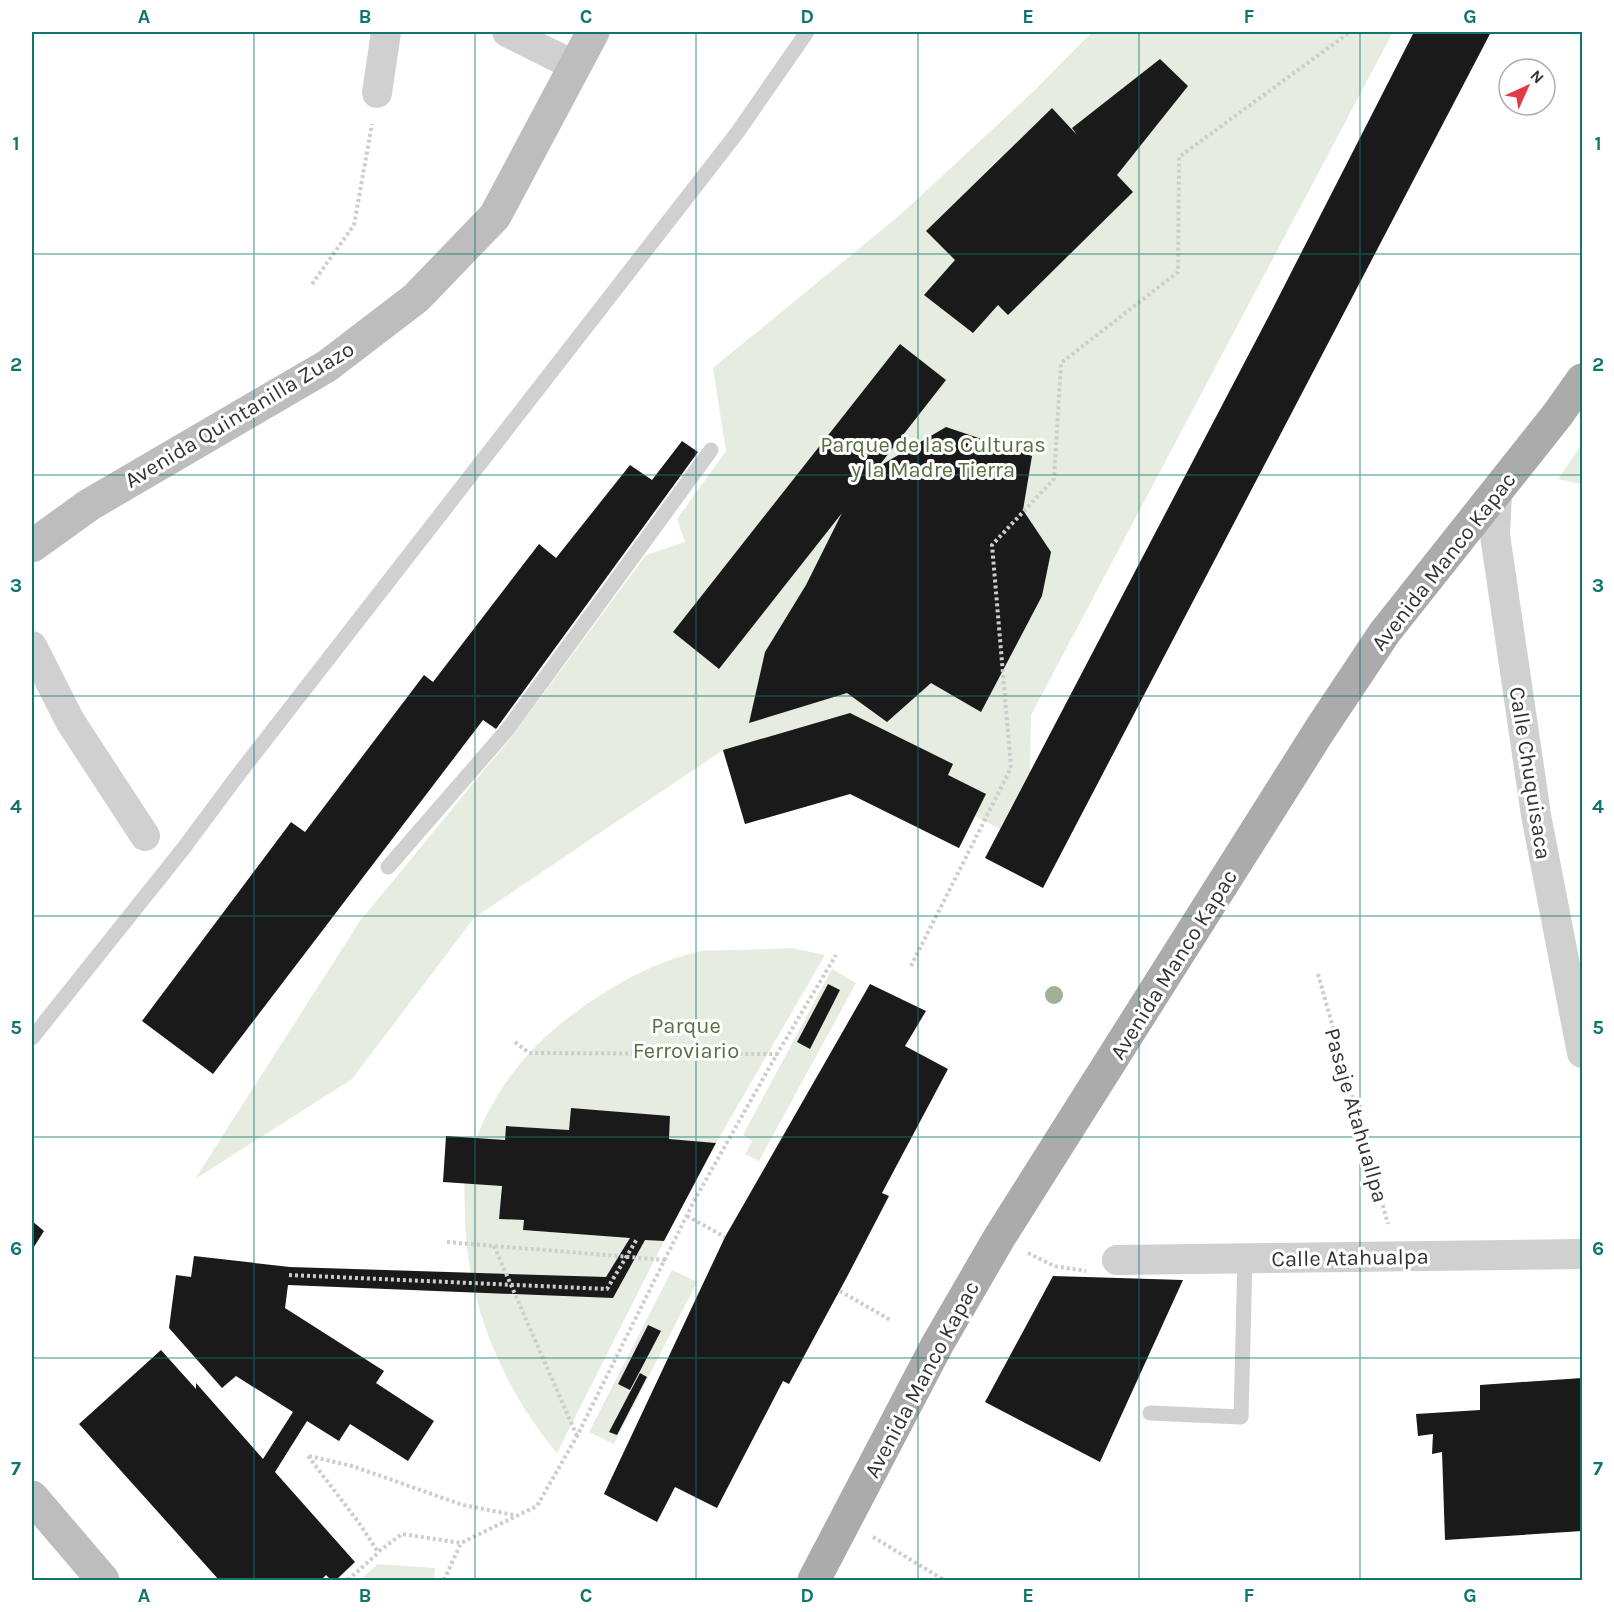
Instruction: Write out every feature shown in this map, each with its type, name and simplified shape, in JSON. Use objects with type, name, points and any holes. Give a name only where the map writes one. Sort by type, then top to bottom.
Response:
[{"type":"main road","name":"Avenida Quintanilla Zuazo","points":[[32,546],[89,505],[327,366],[416,298],[495,216],[593,32]]},
{"type":"main road","name":"Avenida Manco Kapac","points":[[814,1581],[937,1345],[999,1238],[1321,728],[1379,642],[1582,380]]},
{"type":"main road","points":[[32,1497],[103,1581]]},
{"type":"street","points":[[377,93],[386,32]]},
{"type":"street","points":[[507,32],[575,66]]},
{"type":"street","name":"Calle Chuquisaca","points":[[1497,492],[1495,534],[1534,804],[1582,1053]]},
{"type":"street","points":[[32,646],[70,721],[145,836]]},
{"type":"street","name":"Calle Atahualpa","points":[[1117,1260],[1582,1254]]},
{"type":"lane","points":[[32,1038],[183,849],[737,133],[807,32]]},
{"type":"lane","points":[[388,867],[507,730],[711,450]]},
{"type":"lane","points":[[1150,1413],[1242,1418],[1245,1258]]},
{"type":"path","points":[[911,966],[1011,768],[992,545],[1054,479],[1061,363],[1178,272],[1179,157],[1350,32]]},
{"type":"path","points":[[312,284],[354,225],[377,93]]},
{"type":"path","points":[[348,1581],[378,1552],[402,1534],[461,1543],[537,1506],[577,1436],[687,1216],[777,1054],[836,955]]},
{"type":"path","name":"Pasaje Atahuallpa","points":[[1318,974],[1397,1256]]},
{"type":"path","points":[[515,1042],[529,1053],[777,1054]]},
{"type":"path","points":[[687,1216],[725,1236]]},
{"type":"path","points":[[999,1238],[1054,1266],[1097,1272],[1117,1260]]},
{"type":"path","points":[[289,1275],[607,1288],[637,1239]]},
{"type":"path","points":[[447,1242],[666,1260]]},
{"type":"path","points":[[494,1246],[577,1436]]},
{"type":"path","points":[[840,1291],[892,1321]]},
{"type":"path","points":[[378,1552],[308,1456],[352,1466],[463,1504],[516,1516]]},
{"type":"path","points":[[846,1520],[944,1581]]},
{"type":"path","points":[[444,1581],[461,1543]]},
{"type":"green space","name":"Parque de las Culturas y la Madre Tierra","points":[[1092,32],[1393,32],[1031,715],[1030,771],[1000,829],[975,816],[959,848],[850,794],[745,824],[723,750],[474,918],[352,1079],[195,1179],[360,921],[513,735],[646,555],[685,542],[677,519],[726,451],[713,368],[900,215],[1036,89]]},
{"type":"green space","points":[[1582,444],[1582,484],[1558,479]]},
{"type":"green space","name":"Parque Ferroviario","points":[[792,948],[825,955],[716,1143],[669,1139],[670,1116],[571,1108],[569,1130],[506,1126],[499,1218],[524,1220],[524,1230],[664,1241],[557,1453],[519,1400],[504,1371],[490,1341],[472,1278],[467,1246],[465,1182],[473,1148],[482,1125],[506,1082],[538,1044],[576,1012],[618,984],[665,962],[701,951]]},
{"type":"green space","points":[[832,969],[856,983],[759,1161],[745,1154],[752,1141],[743,1135]]},
{"type":"green space","points":[[672,1270],[697,1282],[614,1444],[589,1432]]},
{"type":"green space","points":[[378,1564],[435,1568],[434,1580],[360,1580]]},
{"type":"building","points":[[1414,32],[1491,32],[1043,888],[985,858],[1273,308]]},
{"type":"building","points":[[1160,59],[1188,86],[1117,175],[1133,192],[1008,315],[998,305],[973,333],[924,295],[955,260],[926,231],[1052,108],[1077,135],[1072,128]]},
{"type":"building","points":[[900,344],[946,380],[878,467],[946,427],[1032,456],[1023,510],[1051,552],[1042,596],[981,712],[931,683],[887,722],[847,693],[749,723],[765,652],[806,585],[842,513],[719,669],[673,632]]},
{"type":"building","points":[[682,441],[698,452],[496,729],[483,720],[213,1074],[142,1021],[291,822],[305,832],[424,675],[433,682],[539,544],[556,558],[630,465],[652,480]]},
{"type":"building","points":[[850,713],[953,764],[948,775],[986,794],[959,848],[850,794],[745,824],[723,750]]},
{"type":"building","points":[[828,984],[840,990],[810,1049],[797,1042]]},
{"type":"building","points":[[870,984],[926,1011],[905,1046],[948,1069],[882,1193],[889,1196],[848,1275],[789,1384],[783,1381],[717,1508],[675,1487],[657,1522],[604,1494],[725,1237]]},
{"type":"building","points":[[571,1108],[670,1116],[669,1139],[716,1143],[664,1241],[645,1240],[613,1298],[288,1285],[285,1308],[384,1371],[376,1383],[434,1421],[408,1461],[350,1424],[339,1441],[307,1421],[275,1472],[355,1562],[336,1580],[331,1580],[326,1575],[321,1580],[219,1580],[79,1424],[161,1350],[196,1389],[196,1383],[263,1459],[293,1412],[236,1376],[222,1388],[169,1328],[176,1275],[191,1277],[194,1256],[290,1267],[606,1277],[630,1238],[523,1230],[524,1220],[499,1219],[502,1186],[443,1182],[446,1136],[505,1140],[506,1126],[569,1130]]},
{"type":"building","points":[[32,1221],[44,1231],[32,1250]]},
{"type":"building","points":[[1053,1276],[1183,1280],[1100,1462],[985,1402]]},
{"type":"building","points":[[648,1325],[661,1331],[630,1390],[618,1384]]},
{"type":"building","points":[[640,1373],[647,1377],[617,1435],[609,1432]]},
{"type":"building","points":[[1582,1378],[1582,1531],[1445,1540],[1442,1452],[1432,1454],[1433,1434],[1418,1436],[1416,1414],[1480,1410],[1480,1385]]}]
